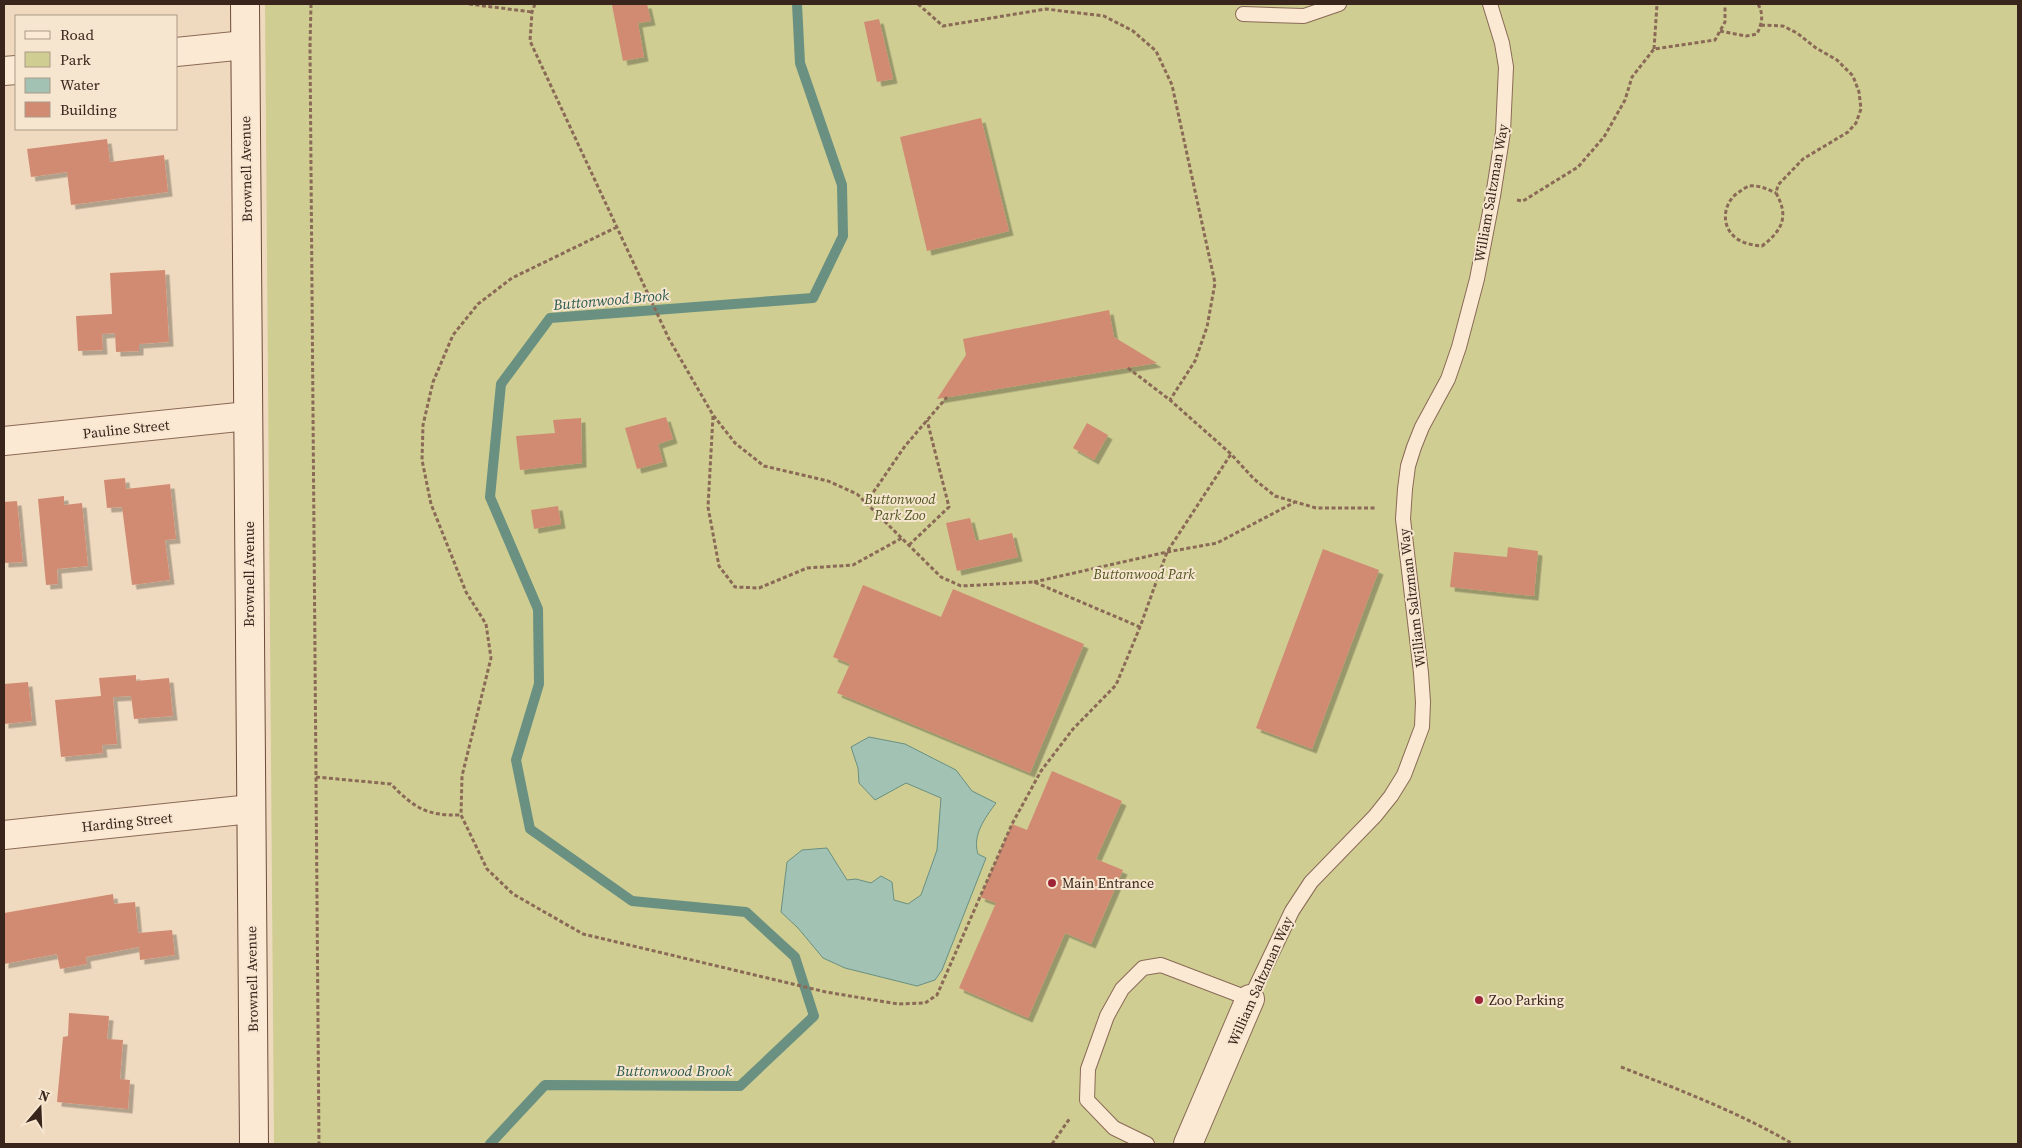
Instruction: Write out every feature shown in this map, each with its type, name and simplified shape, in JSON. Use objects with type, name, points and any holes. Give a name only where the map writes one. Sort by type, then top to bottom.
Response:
[{"type":"main road","name":"Brownell Avenue","points":[[245,4],[254,1144]]},
{"type":"main road","points":[[178,52],[245,45]]},
{"type":"main road","name":"Pauline Street","points":[[4,441],[248,416]]},
{"type":"main road","name":"Harding Street","points":[[4,835],[251,809]]},
{"type":"main road","name":"William Saltzman Way","points":[[1188,1144],[1250,999]]},
{"type":"lane","points":[[1243,14],[1304,16],[1339,4]]},
{"type":"lane","name":"William Saltzman Way","points":[[1250,999],[1292,911],[1312,882],[1375,816],[1391,796],[1404,775],[1422,727],[1421,673],[1403,519],[1405,490],[1408,466],[1414,447],[1422,427],[1448,379],[1459,347],[1477,278],[1493,196],[1503,132],[1506,67],[1502,43],[1490,4]]},
{"type":"lane","points":[[1147,1144],[1114,1128],[1087,1100],[1088,1069],[1107,1016],[1122,990],[1143,968],[1161,965],[1250,999]]},
{"type":"path","points":[[311,4],[319,1144]]},
{"type":"path","points":[[469,4],[532,12]]},
{"type":"path","points":[[535,4],[532,12],[530,41],[669,339],[713,415],[735,443],[764,466],[828,481],[856,494],[941,577],[961,586],[1034,582],[1167,552],[1217,543],[1295,502]]},
{"type":"path","points":[[918,4],[943,26],[1046,9],[1104,16],[1132,31],[1156,51],[1172,85],[1215,283],[1207,326],[1195,361],[1170,400]]},
{"type":"path","points":[[1493,196],[1523,201],[1578,167],[1604,137],[1625,100],[1632,77],[1654,49],[1657,4]]},
{"type":"path","points":[[1654,49],[1668,45],[1716,40],[1725,22],[1725,4]]},
{"type":"path","points":[[1720,31],[1746,36],[1756,34],[1762,25],[1762,12],[1758,4]]},
{"type":"path","points":[[1762,25],[1783,26],[1790,29],[1816,48],[1837,60],[1853,76],[1861,108],[1856,123],[1848,132],[1803,159],[1778,185],[1776,193],[1783,205],[1784,219],[1775,236],[1762,246],[1748,244],[1735,237],[1725,224],[1726,208],[1733,196],[1748,186],[1763,187],[1776,193]]},
{"type":"path","points":[[617,227],[512,278],[478,304],[454,335],[433,382],[422,425],[422,460],[431,504],[466,592],[486,624],[491,658],[462,776],[461,815],[487,869],[513,894],[584,934],[826,992],[898,1004],[925,1003],[937,995],[1012,824],[1041,771],[1073,729],[1116,685],[1140,627],[1167,552],[1231,454]]},
{"type":"path","points":[[1128,368],[1170,400],[1231,454],[1254,479],[1275,496],[1316,508],[1377,508]]},
{"type":"path","points":[[866,503],[905,446],[948,397]]},
{"type":"path","points":[[713,415],[708,507],[720,566],[735,587],[759,588],[806,568],[853,566],[902,538]]},
{"type":"path","points":[[908,545],[950,507],[927,420]]},
{"type":"path","points":[[1034,582],[1140,627]]},
{"type":"path","points":[[316,777],[391,784],[405,799],[424,812],[461,815]]},
{"type":"path","points":[[1621,1067],[1719,1106],[1758,1124],[1793,1144]]},
{"type":"path","points":[[1052,1144],[1068,1120],[1087,1100]]},
{"type":"green space","name":"Buttonwood Park","points":[[265,4],[2018,4],[2018,1144],[274,1144]]},
{"type":"water","points":[[869,737],[905,744],[956,770],[972,791],[996,803],[978,833],[978,854],[986,858],[942,970],[935,980],[917,986],[845,968],[823,958],[798,928],[781,912],[787,862],[802,850],[827,848],[847,880],[856,879],[871,883],[881,876],[892,882],[894,900],[908,904],[921,895],[937,850],[941,798],[906,783],[875,800],[859,783],[858,768],[851,747]]},
{"type":"building","points":[[647,4],[651,21],[638,23],[644,57],[623,61],[612,5]]},
{"type":"building","points":[[879,19],[893,79],[877,82],[864,22]]},
{"type":"building","points":[[981,118],[1009,231],[927,251],[900,137]]},
{"type":"building","points":[[107,139],[110,162],[164,155],[168,192],[71,205],[67,172],[31,177],[27,149]]},
{"type":"building","points":[[165,270],[169,342],[139,344],[139,351],[116,352],[115,333],[102,334],[103,350],[78,351],[76,316],[112,314],[110,273]]},
{"type":"building","points":[[1109,310],[1114,337],[1157,363],[937,399],[966,355],[963,339]]},
{"type":"building","points":[[666,417],[673,439],[658,444],[663,462],[637,469],[625,428]]},
{"type":"building","points":[[581,418],[582,463],[520,470],[516,436],[555,433],[553,420]]},
{"type":"building","points":[[1087,423],[1108,435],[1094,460],[1073,448]]},
{"type":"building","points":[[125,478],[126,489],[170,484],[176,539],[165,540],[170,580],[132,585],[122,507],[107,508],[104,480]]},
{"type":"building","points":[[64,496],[64,505],[82,503],[88,566],[57,569],[58,584],[46,585],[38,499]]},
{"type":"building","points":[[17,501],[23,562],[4,563],[4,502]]},
{"type":"building","points":[[558,506],[561,524],[534,529],[531,510]]},
{"type":"building","points":[[970,518],[976,541],[1012,533],[1018,557],[957,571],[946,523]]},
{"type":"building","points":[[1508,547],[1538,551],[1534,596],[1450,587],[1454,552],[1507,557]]},
{"type":"building","points":[[1323,549],[1379,570],[1312,749],[1256,728]]},
{"type":"building","points":[[863,585],[941,617],[953,589],[1084,644],[1030,773],[837,693],[850,664],[833,657]]},
{"type":"building","points":[[136,675],[136,681],[169,678],[173,716],[134,719],[131,696],[113,697],[117,744],[102,745],[103,753],[61,757],[55,700],[101,696],[99,678]]},
{"type":"building","points":[[28,682],[32,721],[4,724],[4,684]]},
{"type":"building","name":"Main Entrance","points":[[1052,771],[1122,801],[1096,859],[1123,870],[1091,944],[1065,933],[1028,1018],[959,988],[996,903],[980,897],[1012,824],[1027,830]]},
{"type":"building","points":[[113,894],[114,904],[135,902],[138,933],[172,930],[175,955],[140,960],[139,947],[86,957],[87,964],[60,969],[57,954],[4,964],[4,913]]},
{"type":"building","points":[[69,1013],[109,1016],[107,1039],[123,1040],[120,1079],[130,1080],[128,1109],[57,1102],[63,1037],[68,1036]]},
{"type":"waterway","name":"Buttonwood Brook","points":[[490,1144],[545,1085],[740,1086],[814,1016],[795,957],[746,912],[632,901],[530,829],[516,760],[539,684],[538,609],[490,497],[501,384],[550,318],[813,298],[843,236],[842,185],[800,63],[797,4]]},
{"type":"place","name":"Main Entrance","points":[[1052,883]]},
{"type":"place","name":"Zoo Parking","points":[[1479,1000]]},
{"type":"park label","name":"Buttonwood Park Zoo","points":[[900,508]]}]
